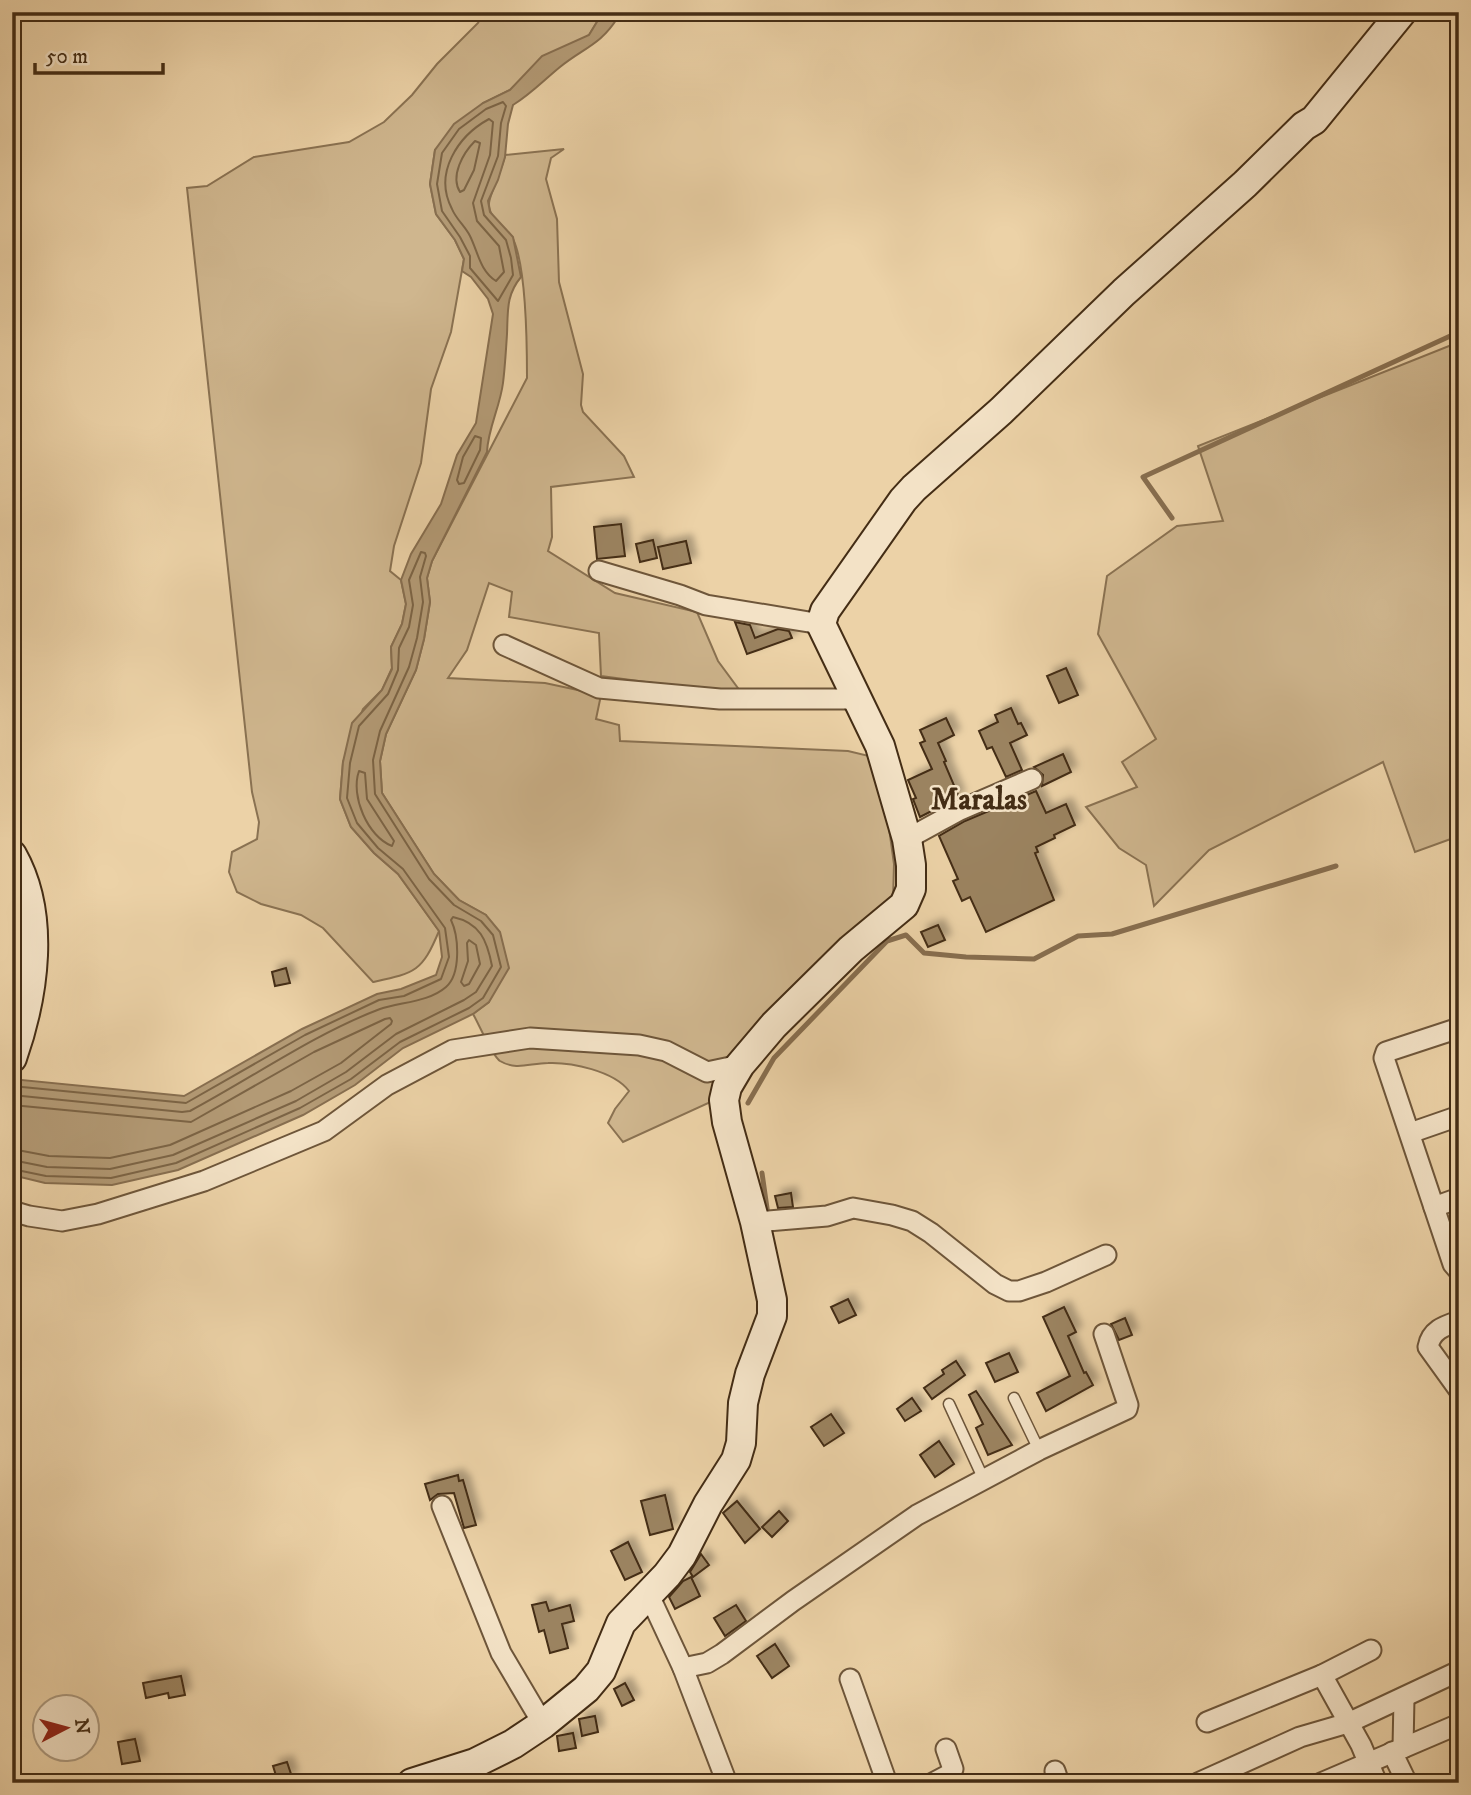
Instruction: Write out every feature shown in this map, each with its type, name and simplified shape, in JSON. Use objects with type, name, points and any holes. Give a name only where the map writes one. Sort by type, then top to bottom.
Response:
[{"type":"street","points":[[412,1783],[475,1763],[513,1744],[586,1689],[601,1671],[621,1623],[667,1575],[682,1555],[708,1504],[736,1460],[741,1443],[743,1403],[750,1374],[772,1316],[768,1276],[727,1122],[724,1100],[727,1087],[740,1065],[774,1025],[850,949],[904,905],[911,889],[907,838],[880,746],[821,624],[825,611],[914,488],[1002,411],[1124,292],[1314,120],[1402,12]]},
{"type":"street","points":[[599,571],[706,605],[821,624]]},
{"type":"street","points":[[505,645],[599,688],[720,699],[857,699]]},
{"type":"street","points":[[907,838],[960,810],[1032,779]]},
{"type":"street","points":[[12,855],[24,878],[32,920],[30,975],[17,1034]]},
{"type":"street","points":[[1459,1028],[1386,1052],[1384,1058],[1453,1264],[1459,1272]]},
{"type":"street","points":[[12,1211],[62,1221],[99,1214],[204,1181],[324,1131],[387,1085],[453,1050],[530,1038],[639,1045],[666,1051],[707,1072],[740,1065]]},
{"type":"street","points":[[1410,1133],[1459,1116]]},
{"type":"street","points":[[1434,1207],[1459,1198]]},
{"type":"street","points":[[755,1223],[827,1216],[853,1208],[892,1215],[912,1221],[931,1233],[995,1284],[1009,1291],[1019,1291],[1046,1282],[1106,1255]]},
{"type":"street","points":[[1459,1321],[1439,1328],[1429,1338],[1428,1347],[1459,1390]]},
{"type":"street","points":[[684,1668],[707,1663],[722,1654],[897,1527],[1040,1450],[1127,1409],[1128,1405],[1104,1334]]},
{"type":"street","points":[[442,1506],[501,1653],[543,1724]]},
{"type":"street","points":[[648,1593],[684,1668],[727,1783]]},
{"type":"street","points":[[1207,1722],[1322,1675],[1371,1650]]},
{"type":"street","points":[[1198,1783],[1300,1737],[1348,1723],[1459,1671]]},
{"type":"street","points":[[1322,1675],[1361,1745],[1377,1783]]},
{"type":"street","points":[[850,1679],[887,1783]]},
{"type":"street","points":[[1404,1698],[1397,1750],[1407,1783]]},
{"type":"street","points":[[1321,1783],[1459,1724]]},
{"type":"street","points":[[933,1783],[950,1774],[953,1769],[946,1749]]},
{"type":"lane","points":[[1014,1398],[1040,1450]]},
{"type":"lane","points":[[949,1404],[984,1480]]},
{"type":"lane","points":[[12,1775],[14,1783]]},
{"type":"shaded area","points":[[484,12],[603,12],[589,35],[524,76],[510,90],[483,103],[435,150],[430,184],[436,214],[455,240],[464,259],[451,332],[431,389],[421,463],[394,546],[390,571],[401,580],[406,604],[402,624],[391,647],[392,668],[382,690],[363,709],[343,762],[340,799],[351,827],[374,853],[398,874],[439,931],[422,963],[408,973],[373,982],[323,928],[301,915],[261,904],[237,892],[229,872],[232,852],[257,839],[259,822],[252,792],[187,188],[207,186],[254,157],[349,142],[384,122],[478,23]]},
{"type":"shaded area","points":[[564,149],[551,158],[546,179],[557,219],[559,282],[583,374],[581,405],[583,412],[624,456],[634,477],[551,487],[552,537],[548,551],[615,593],[697,612],[718,661],[743,695],[601,676],[599,633],[509,617],[512,592],[489,583],[467,650],[448,678],[545,683],[601,695],[596,719],[619,725],[620,741],[848,751],[869,756],[888,821],[894,864],[893,900],[715,1100],[623,1142],[608,1123],[629,1091],[622,1084],[603,1073],[568,1064],[512,1066],[500,1061],[493,1053],[473,1014],[489,1002],[486,915],[459,900],[434,874],[382,793],[380,761],[386,734],[416,670],[430,602],[427,578],[432,561],[527,378],[521,268],[513,239],[490,211],[491,196],[505,155]]},
{"type":"shaded area","points":[[1459,342],[1459,836],[1415,852],[1383,762],[1209,850],[1154,906],[1146,865],[1119,848],[1086,807],[1137,787],[1122,762],[1156,739],[1098,634],[1107,576],[1177,526],[1223,521],[1198,446]]},
{"type":"water","points":[[603,12],[714,12],[695,18],[618,17],[598,40],[513,105],[505,157],[488,201],[490,212],[513,237],[521,277],[509,304],[501,392],[487,452],[432,561],[427,578],[430,602],[416,670],[386,734],[380,761],[382,793],[434,874],[459,900],[486,915],[500,932],[509,968],[489,1002],[473,1014],[403,1048],[355,1085],[303,1115],[178,1170],[112,1185],[45,1183],[12,1175],[12,1079],[184,1096],[302,1029],[377,994],[401,989],[436,975],[442,957],[439,931],[398,874],[374,853],[351,827],[340,799],[343,762],[352,723],[382,690],[392,669],[391,647],[402,624],[406,604],[401,580],[411,554],[441,504],[457,455],[476,423],[493,314],[488,299],[471,277],[462,271],[464,259],[455,240],[436,214],[430,184],[435,150],[454,124],[483,103],[510,90],[542,56],[589,35]]},
{"type":"building","points":[[621,524],[625,556],[597,559],[594,527]]},
{"type":"building","points":[[653,540],[657,558],[640,562],[636,544]]},
{"type":"building","points":[[686,541],[691,563],[663,569],[658,547]]},
{"type":"building","points":[[735,622],[750,625],[755,638],[778,629],[789,631],[792,638],[747,654]]},
{"type":"building","points":[[1066,668],[1078,695],[1059,703],[1047,676]]},
{"type":"building","points":[[1011,708],[1018,724],[1021,723],[1027,735],[1010,743],[1022,770],[1006,777],[992,747],[987,749],[979,731],[998,722],[995,715]]},
{"type":"building","points":[[946,718],[954,735],[938,743],[959,797],[920,817],[908,780],[932,769],[920,743],[925,741],[920,730]]},
{"type":"building","points":[[1063,754],[1071,772],[1042,786],[1043,775],[1034,767]]},
{"type":"building","points":[[1036,791],[1046,813],[1066,804],[1075,825],[1036,847],[1038,852],[1035,853],[1054,900],[986,932],[970,897],[962,901],[953,881],[958,879],[939,836],[965,821]]},
{"type":"building","points":[[938,925],[945,940],[928,947],[921,932]]},
{"type":"building","points":[[286,968],[290,983],[275,986],[272,972]]},
{"type":"building","points":[[791,1193],[793,1207],[778,1208],[775,1196]]},
{"type":"building","points":[[848,1299],[856,1315],[839,1323],[831,1307]]},
{"type":"building","points":[[1064,1307],[1076,1332],[1068,1336],[1084,1373],[1086,1372],[1093,1385],[1046,1411],[1037,1393],[1070,1376],[1043,1317]]},
{"type":"building","points":[[1125,1318],[1132,1335],[1119,1340],[1111,1324]]},
{"type":"building","points":[[1009,1353],[1018,1372],[995,1382],[986,1363]]},
{"type":"building","points":[[956,1361],[965,1375],[932,1399],[924,1388],[944,1374],[942,1370]]},
{"type":"building","points":[[976,1391],[1012,1445],[988,1455],[976,1428],[983,1424],[969,1395]]},
{"type":"building","points":[[912,1398],[921,1411],[905,1421],[897,1409]]},
{"type":"building","points":[[831,1414],[844,1433],[824,1446],[811,1427]]},
{"type":"building","points":[[939,1441],[954,1464],[935,1477],[920,1455]]},
{"type":"building","points":[[458,1475],[459,1481],[463,1480],[476,1525],[464,1528],[454,1493],[438,1494],[430,1500],[425,1484]]},
{"type":"building","points":[[665,1495],[673,1529],[650,1535],[641,1501]]},
{"type":"building","points":[[737,1501],[760,1529],[745,1543],[723,1513]]},
{"type":"building","points":[[779,1511],[788,1521],[772,1537],[762,1527]]},
{"type":"building","points":[[628,1542],[642,1572],[625,1580],[611,1551]]},
{"type":"building","points":[[701,1554],[709,1565],[693,1577],[690,1572]]},
{"type":"building","points":[[691,1577],[700,1596],[675,1609],[669,1597],[683,1581]]},
{"type":"building","points":[[546,1602],[549,1611],[570,1605],[574,1621],[562,1624],[568,1648],[550,1653],[544,1630],[539,1632],[532,1605]]},
{"type":"building","points":[[736,1605],[746,1621],[725,1636],[714,1618]]},
{"type":"building","points":[[775,1644],[789,1666],[772,1678],[757,1656]]},
{"type":"building","points":[[181,1676],[185,1695],[169,1698],[168,1693],[146,1698],[143,1683]]},
{"type":"building","points":[[625,1683],[634,1700],[622,1706],[614,1689]]},
{"type":"building","points":[[595,1716],[598,1732],[582,1736],[579,1719]]},
{"type":"building","points":[[573,1733],[576,1748],[559,1751],[557,1736]]},
{"type":"building","points":[[135,1739],[140,1761],[122,1764],[118,1742]]},
{"type":"building","points":[[287,1762],[292,1777],[278,1782],[273,1766]]},
{"type":"waterway","points":[[1172,518],[1143,477],[1459,332]]},
{"type":"waterway","points":[[748,1103],[774,1058],[887,941],[906,935],[924,953],[1034,959],[1078,936],[1112,934],[1336,866]]},
{"type":"waterway","points":[[762,1173],[768,1215]]},
{"type":"district","name":"Maralas","points":[[979,800]]}]
